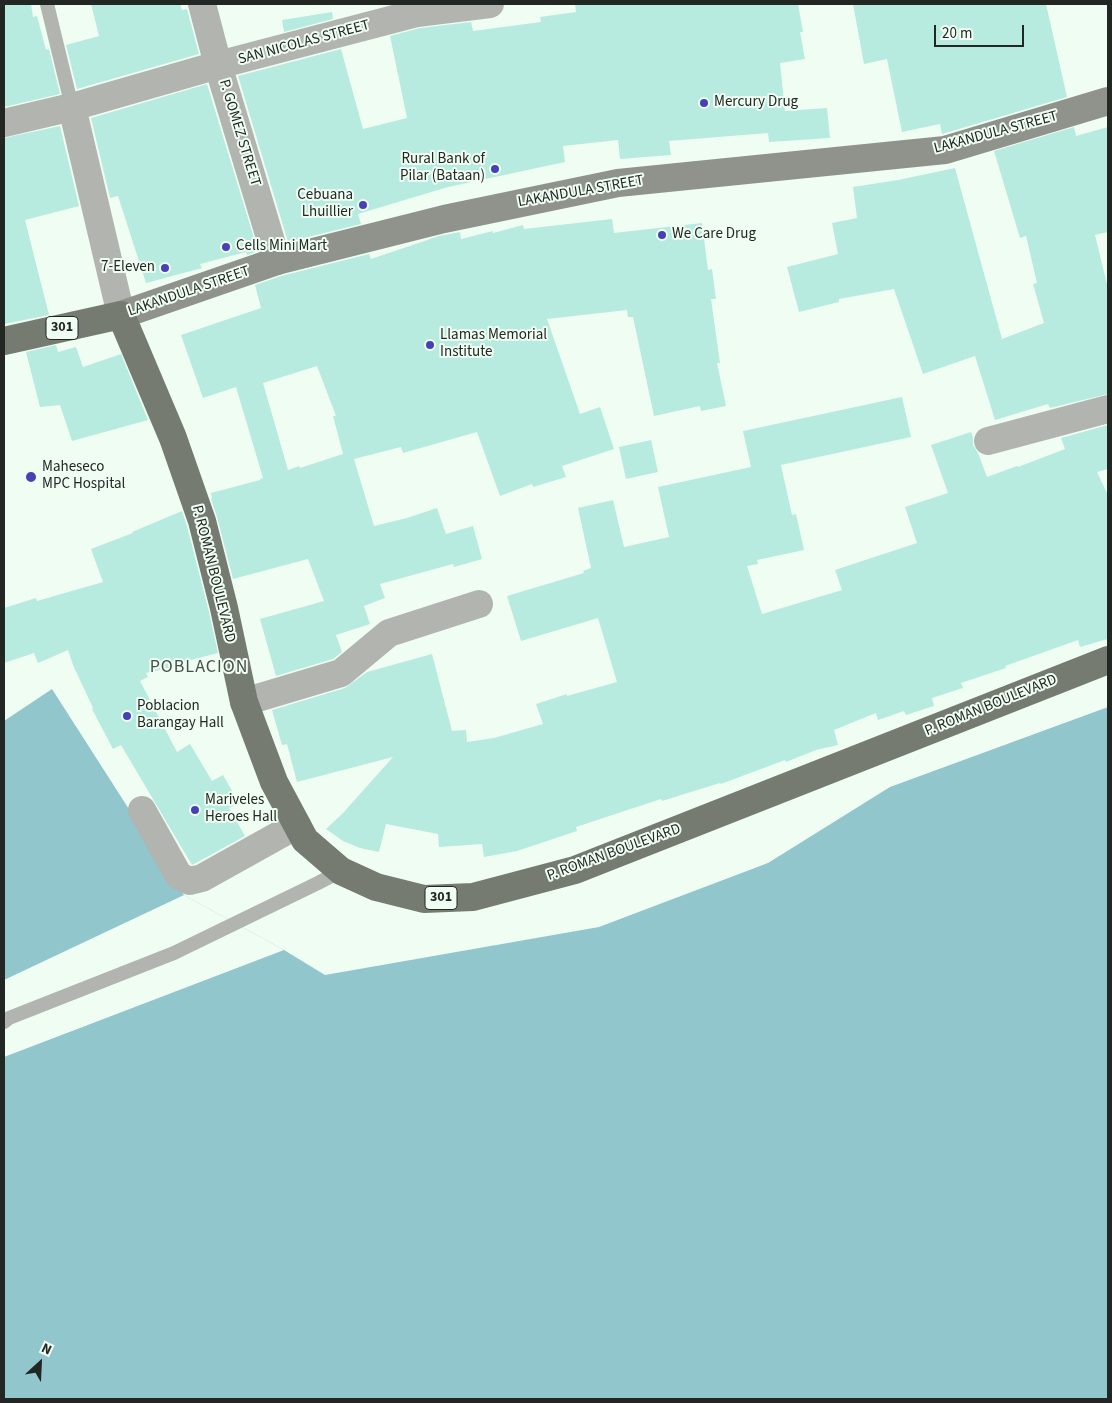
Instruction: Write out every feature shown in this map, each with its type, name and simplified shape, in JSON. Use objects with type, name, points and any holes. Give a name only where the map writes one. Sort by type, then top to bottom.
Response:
[{"type":"main road","name":"LAKANDULA STREET","points":[[121,315],[278,261],[444,219],[618,183],[945,150],[1108,102]]},
{"type":"main road","name":"301","points":[[4,341],[121,315]]},
{"type":"main road","name":"P. ROMAN BOULEVARD","points":[[121,315],[173,438],[202,521],[224,608],[244,702],[274,782],[305,840],[341,871],[376,887],[424,899],[472,897],[575,870],[1108,660]]},
{"type":"street","name":"P. GOMEZ STREET","points":[[202,4],[218,65],[278,261]]},
{"type":"street","name":"SAN NICOLAS STREET","points":[[4,123],[72,107],[218,65],[417,13],[490,4]]},
{"type":"street","points":[[72,107],[121,315]]},
{"type":"street","points":[[988,441],[1108,409]]},
{"type":"street","points":[[244,702],[341,673],[389,633],[480,604]]},
{"type":"street","points":[[142,810],[179,876],[190,881],[202,878],[297,825]]},
{"type":"lane","points":[[48,4],[72,107]]},
{"type":"lane","points":[[4,1022],[9,1018],[174,953],[341,871]]},
{"type":"water","points":[[52,689],[184,895],[284,950],[325,975],[599,927],[768,863],[890,787],[1108,707],[1108,1399],[4,1399],[4,721]]},
{"type":"pier","points":[[184,895],[284,950],[4,1057],[4,980]]},
{"type":"building","points":[[4,4],[31,4],[33,17],[37,16],[46,50],[49,49],[60,94],[4,107]]},
{"type":"building","points":[[91,4],[180,4],[182,10],[187,9],[199,54],[77,89],[66,45],[99,36]]},
{"type":"building","points":[[575,4],[798,4],[803,32],[800,32],[805,59],[780,63],[785,111],[827,108],[830,138],[769,142],[768,133],[669,141],[671,155],[620,159],[618,140],[563,146],[565,162],[448,187],[358,214],[361,224],[288,242],[238,76],[341,49],[363,129],[407,118],[390,36],[420,28],[471,22],[473,31],[541,22],[540,17],[576,12]]},
{"type":"building","points":[[853,4],[1046,4],[1067,97],[942,134],[940,124],[902,132],[887,59],[864,64]]},
{"type":"building","points":[[332,12],[333,19],[284,32],[282,20]]},
{"type":"building","points":[[207,84],[258,251],[247,255],[246,252],[200,264],[202,268],[146,283],[118,196],[110,198],[91,118]]},
{"type":"building","points":[[60,126],[79,206],[25,220],[49,315],[4,324],[4,138]]},
{"type":"building","points":[[1074,127],[1076,136],[1108,127],[1108,232],[1095,235],[1108,288],[1108,394],[1050,408],[1048,404],[995,420],[975,356],[923,374],[894,289],[839,299],[839,302],[799,312],[787,267],[838,254],[832,223],[857,218],[853,187],[955,168],[1002,339],[1044,323],[1033,284],[1037,283],[1026,236],[1020,238],[994,151]]},
{"type":"building","points":[[612,219],[614,233],[702,223],[708,270],[712,269],[716,299],[711,299],[720,363],[717,363],[726,406],[701,411],[700,406],[654,416],[633,317],[628,317],[627,310],[547,319],[580,414],[600,407],[614,449],[562,466],[566,477],[533,487],[532,484],[500,496],[477,432],[403,453],[401,447],[354,459],[374,526],[437,508],[446,534],[473,526],[482,559],[454,567],[453,564],[380,584],[385,598],[364,606],[370,624],[336,635],[342,652],[333,659],[276,676],[260,619],[324,601],[308,559],[233,579],[211,493],[263,478],[236,387],[203,398],[181,335],[261,308],[255,285],[281,276],[369,254],[371,259],[439,236],[460,232],[461,239],[523,225],[524,229]],"holes":[[[317,366],[336,416],[333,416],[343,454],[288,470],[263,383]]]},
{"type":"building","points":[[56,345],[58,352],[76,347],[83,367],[121,354],[148,420],[72,441],[60,405],[40,407],[26,352]]},
{"type":"building","points":[[902,397],[911,437],[781,465],[792,515],[796,514],[804,550],[757,560],[758,564],[747,566],[762,614],[842,590],[835,570],[917,543],[905,507],[948,493],[931,445],[971,432],[973,445],[987,477],[1065,449],[1061,438],[1108,425],[1108,469],[1097,472],[1108,495],[1108,639],[1080,647],[1078,640],[1005,666],[1006,668],[961,683],[963,688],[932,698],[934,706],[906,715],[904,711],[878,720],[876,713],[834,730],[838,745],[816,750],[786,762],[785,760],[721,784],[662,801],[661,799],[576,827],[577,831],[517,851],[484,857],[482,844],[439,847],[438,834],[386,824],[379,852],[360,848],[343,841],[326,829],[343,813],[393,757],[297,782],[287,744],[282,745],[272,710],[345,688],[367,672],[432,654],[452,731],[466,730],[467,742],[494,738],[543,724],[536,704],[567,694],[567,696],[617,682],[598,618],[521,641],[507,596],[584,573],[583,571],[591,568],[578,508],[613,500],[624,547],[669,537],[658,487],[751,467],[743,431]]},
{"type":"building","points":[[651,440],[658,472],[626,479],[619,447]]},
{"type":"building","points":[[182,511],[218,653],[187,661],[187,664],[146,673],[148,677],[140,681],[177,752],[190,744],[212,781],[223,775],[239,803],[229,808],[245,836],[192,865],[121,745],[113,749],[92,709],[68,650],[38,663],[34,653],[4,663],[4,608],[36,598],[37,601],[103,582],[91,549]]},
{"type":"place","name":"Mercury Drug","points":[[704,103]]},
{"type":"place","name":"Rural Bank of Pilar (Bataan)","points":[[495,169]]},
{"type":"place","name":"Cebuana Lhuillier","points":[[363,205]]},
{"type":"place","name":"We Care Drug","points":[[662,235]]},
{"type":"place","name":"Cells Mini Mart","points":[[226,247]]},
{"type":"place","name":"7-Eleven","points":[[165,268]]},
{"type":"place","name":"Llamas Memorial Institute","points":[[430,345]]},
{"type":"place","name":"Maheseco MPC Hospital","points":[[31,477]]},
{"type":"place","name":"Poblacion Barangay Hall","points":[[127,716]]},
{"type":"place","name":"Mariveles Heroes Hall","points":[[195,810]]},
{"type":"district","name":"POBLACION","points":[[199,668]]}]
